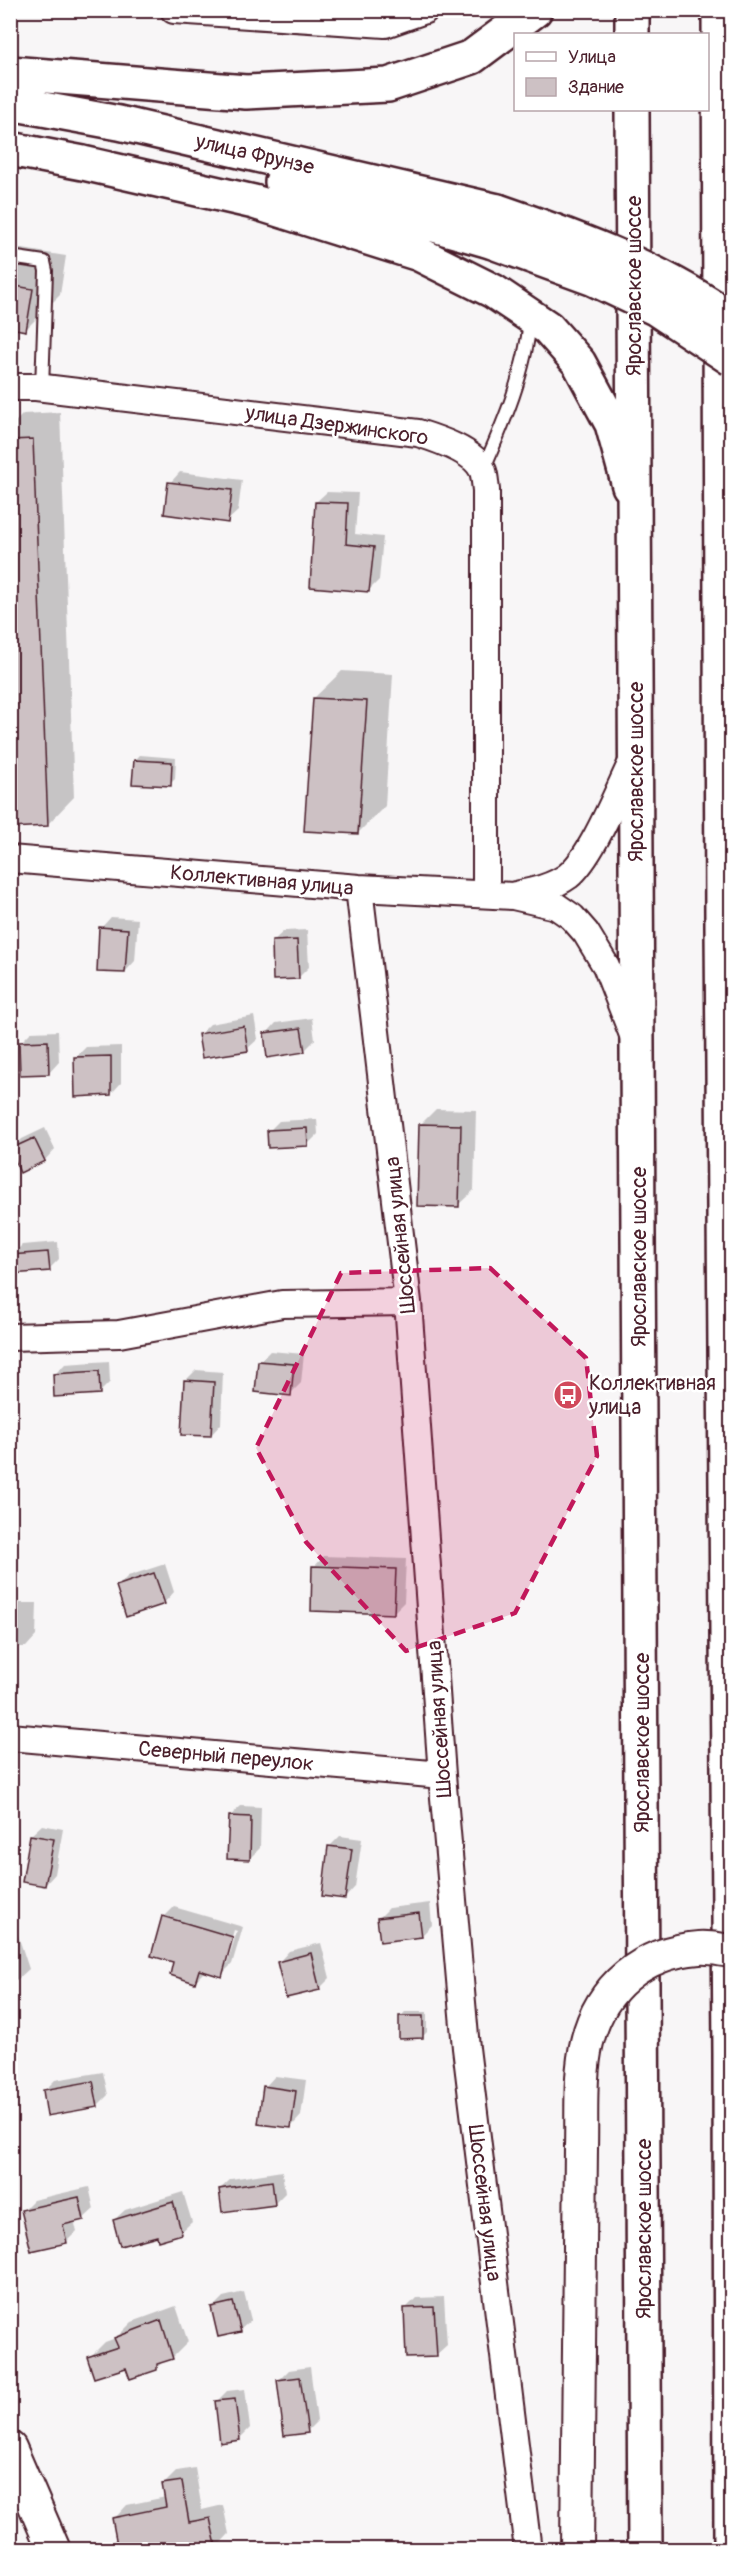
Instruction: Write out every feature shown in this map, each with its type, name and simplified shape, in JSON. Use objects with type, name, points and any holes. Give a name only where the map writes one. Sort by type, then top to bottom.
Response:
[{"type":"main road","points":[[10,73],[246,92],[388,85],[472,57],[535,10]]},
{"type":"main road","points":[[632,10],[632,33]]},
{"type":"main road","points":[[719,10],[721,813],[730,1791],[731,2550]]},
{"type":"main road","name":"улица Фрунзе","points":[[10,103],[119,123],[494,226]]},
{"type":"main road","name":"Ярославское шоссе","points":[[633,111],[645,2550]]},
{"type":"main road","name":"улица Фрунзе","points":[[10,125],[494,226]]},
{"type":"main road","points":[[10,149],[83,163],[276,209],[419,254],[493,291],[548,328],[579,363],[612,424],[635,507]]},
{"type":"main road","points":[[494,226],[552,230],[669,281],[732,320]]},
{"type":"main road","points":[[494,226],[594,279],[655,308],[732,359]]},
{"type":"main road","points":[[721,813],[732,872]]},
{"type":"street","points":[[174,10],[385,24],[425,10]]},
{"type":"street","name":"улица Дзержинского","points":[[10,387],[42,388],[418,433],[448,443],[467,455],[483,470]]},
{"type":"street","points":[[483,470],[486,490],[486,894]]},
{"type":"street","name":"Коллективная улица","points":[[513,896],[548,887],[568,876],[585,858],[636,752]]},
{"type":"street","name":"Коллективная улица","points":[[10,859],[359,888],[513,896],[556,906],[572,917],[586,933],[606,966],[638,1050]]},
{"type":"street","name":"Шоссейная улица","points":[[359,888],[408,1302],[442,1775],[466,2048],[528,2550]]},
{"type":"street","points":[[10,1336],[119,1334],[282,1304],[408,1302]]},
{"type":"street","name":"Северный переулок","points":[[10,1737],[442,1775]]},
{"type":"street","points":[[577,2550],[581,2148],[587,2042],[602,2004],[628,1973],[664,1955],[700,1948],[732,1952]]},
{"type":"street","points":[[10,2448],[54,2550]]},
{"type":"lane","points":[[10,257],[44,261],[46,271],[42,388]]},
{"type":"lane","points":[[483,470],[506,417],[528,346],[530,314]]},
{"type":"highlighted area","points":[[490,1268],[586,1358],[597,1456],[515,1613],[406,1651],[306,1542],[256,1448],[341,1273]]},
{"type":"building","points":[[10,285],[33,289],[26,331],[10,328]]},
{"type":"building","points":[[33,439],[48,826],[10,828],[10,440]]},
{"type":"building","points":[[168,482],[232,490],[228,523],[164,514]]},
{"type":"building","points":[[315,502],[348,503],[346,544],[374,547],[369,592],[310,587]]},
{"type":"building","points":[[313,698],[367,701],[358,834],[304,831]]},
{"type":"building","points":[[134,760],[172,762],[171,786],[132,784]]},
{"type":"building","points":[[99,927],[128,929],[125,973],[97,972]]},
{"type":"building","points":[[297,940],[299,979],[273,980],[272,941]]},
{"type":"building","points":[[244,1026],[248,1051],[202,1058],[198,1034]]},
{"type":"building","points":[[301,1028],[305,1052],[267,1058],[264,1033]]},
{"type":"building","points":[[48,1041],[49,1074],[20,1075],[19,1042]]},
{"type":"building","points":[[111,1056],[111,1095],[75,1097],[74,1057]]},
{"type":"building","points":[[419,1124],[461,1125],[459,1207],[417,1206]]},
{"type":"building","points":[[307,1128],[308,1146],[268,1148],[267,1130]]},
{"type":"building","points":[[34,1138],[45,1161],[20,1173],[10,1149]]},
{"type":"building","points":[[48,1252],[50,1271],[11,1274],[10,1255]]},
{"type":"building","points":[[258,1361],[294,1364],[291,1396],[255,1392]]},
{"type":"building","points":[[99,1371],[100,1394],[54,1397],[53,1374]]},
{"type":"building","points":[[184,1380],[214,1382],[211,1436],[181,1435]]},
{"type":"building","points":[[312,1566],[396,1569],[394,1614],[311,1611]]},
{"type":"building","points":[[154,1573],[165,1604],[126,1617],[116,1586]]},
{"type":"building","points":[[229,1816],[251,1817],[250,1860],[227,1859]]},
{"type":"building","points":[[30,1835],[54,1839],[45,1886],[22,1882]]},
{"type":"building","points":[[328,1846],[352,1849],[345,1899],[322,1896]]},
{"type":"building","points":[[419,1913],[422,1937],[380,1942],[377,1918]]},
{"type":"building","points":[[162,1916],[233,1937],[222,1977],[199,1970],[195,1983],[170,1975],[173,1962],[151,1956]]},
{"type":"building","points":[[311,1953],[320,1990],[286,1998],[277,1962]]},
{"type":"building","points":[[399,2016],[423,2016],[423,2038],[399,2039]]},
{"type":"building","points":[[93,2081],[98,2107],[47,2116],[43,2090]]},
{"type":"building","points":[[263,2086],[296,2091],[291,2128],[258,2124]]},
{"type":"building","points":[[272,2181],[275,2205],[222,2212],[219,2189]]},
{"type":"building","points":[[79,2197],[84,2220],[63,2225],[67,2243],[31,2251],[21,2210]]},
{"type":"building","points":[[173,2202],[182,2234],[158,2241],[157,2236],[120,2246],[113,2220]]},
{"type":"building","points":[[233,2302],[241,2332],[218,2337],[211,2307]]},
{"type":"building","points":[[434,2307],[437,2357],[406,2358],[404,2308]]},
{"type":"building","points":[[161,2320],[173,2359],[157,2364],[157,2370],[130,2379],[126,2368],[94,2378],[87,2357],[118,2347],[114,2338]]},
{"type":"building","points":[[300,2377],[308,2433],[284,2436],[277,2380]]},
{"type":"building","points":[[235,2399],[240,2440],[220,2443],[215,2401]]},
{"type":"building","points":[[182,2481],[189,2522],[210,2518],[217,2550],[118,2550],[112,2518],[166,2507],[162,2484]]},
{"type":"place","name":"Коллективная улица","points":[[568,1395]]}]
